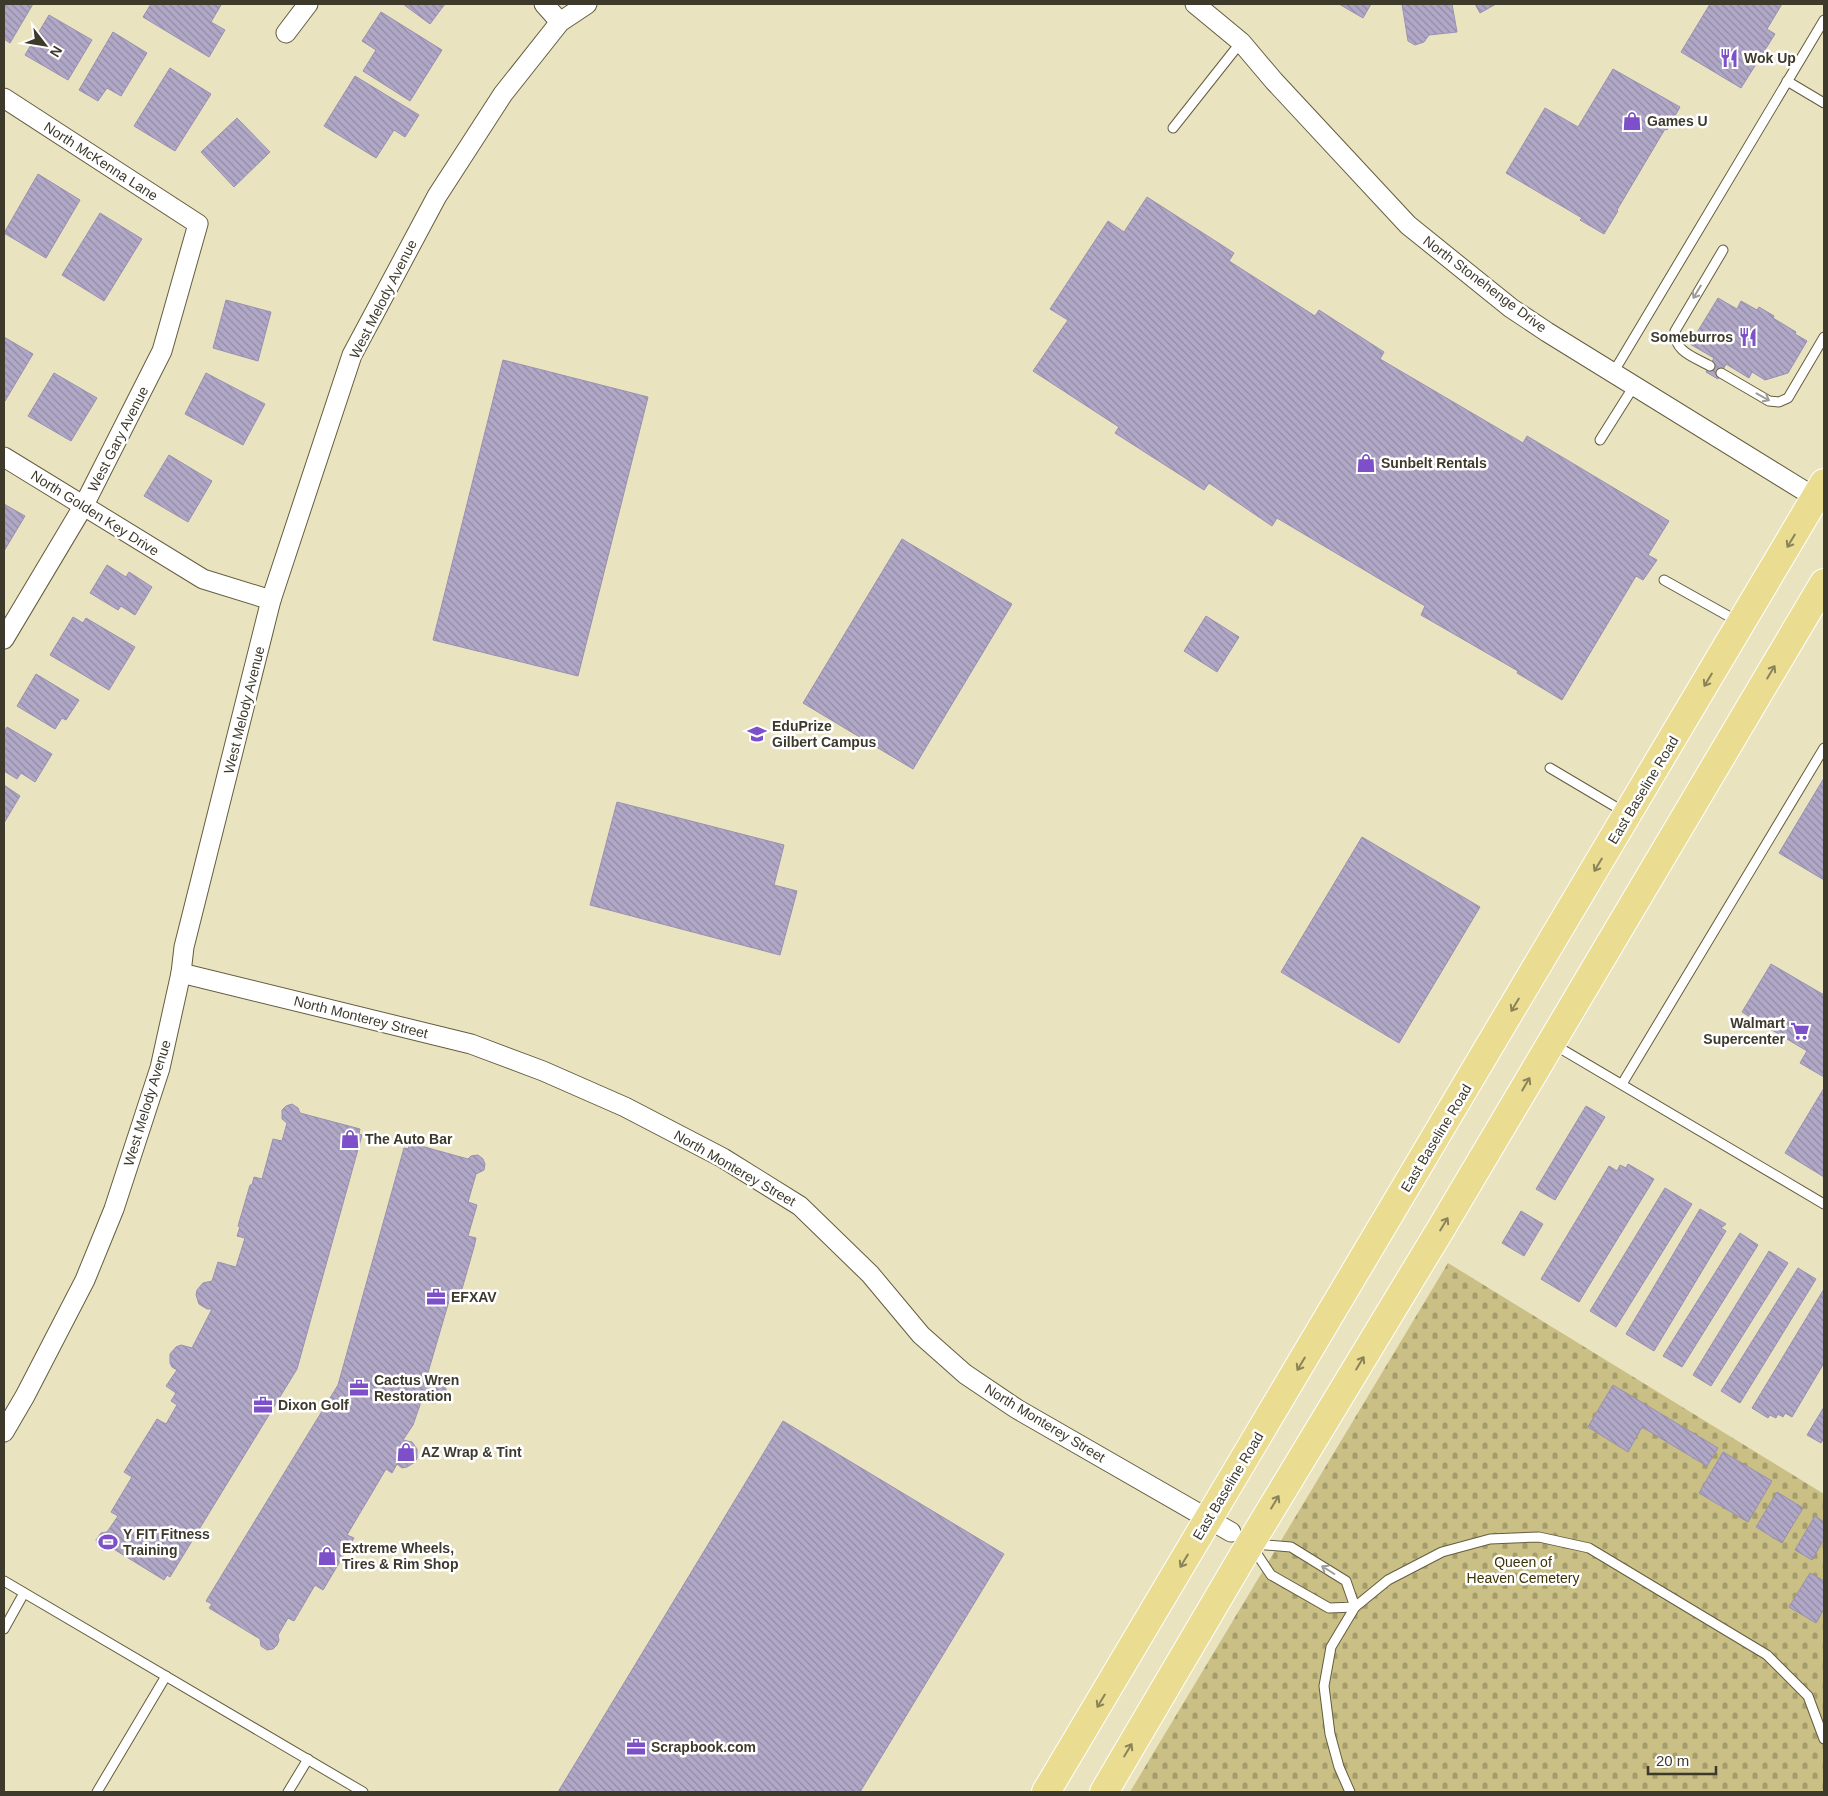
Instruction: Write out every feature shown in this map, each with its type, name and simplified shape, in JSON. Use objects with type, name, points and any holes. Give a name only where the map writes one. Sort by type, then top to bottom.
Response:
[{"type":"main road","name":"East Baseline Road","points":[[1104,1792],[1234,1534],[1628,815],[1741,624],[1821,495]]},
{"type":"main road","name":"East Baseline Road","points":[[1046,1792],[1234,1534],[1442,1227],[1824,583]]},
{"type":"street","points":[[286,33],[308,4]]},
{"type":"street","points":[[544,4],[560,22],[587,4]]},
{"type":"street","name":"North Stonehenge Drive","points":[[1195,4],[1241,42],[1274,81],[1408,225],[1511,308],[1634,386],[1821,495]]},
{"type":"street","name":"West Melody Avenue","points":[[4,1432],[25,1396],[85,1280],[114,1209],[160,1068],[181,973],[184,947],[271,600],[352,354],[437,196],[503,94],[560,22]]},
{"type":"street","name":"North McKenna Lane","points":[[4,98],[198,224]]},
{"type":"street","name":"West Gary Avenue","points":[[4,639],[84,505],[162,351],[198,224]]},
{"type":"street","name":"North Golden Key Drive","points":[[4,457],[203,579],[271,600]]},
{"type":"street","name":"North Monterey Street","points":[[181,973],[471,1044],[542,1071],[625,1107],[723,1158],[800,1206],[870,1274],[921,1335],[965,1374],[1017,1409],[1234,1534]]},
{"type":"lane","points":[[1613,373],[1824,20]]},
{"type":"lane","points":[[1173,128],[1241,42]]},
{"type":"lane","points":[[1787,81],[1824,103]]},
{"type":"lane","points":[[1710,366],[1681,350],[1675,338],[1675,331],[1723,250]]},
{"type":"lane","points":[[1721,373],[1769,401],[1779,402],[1788,398],[1824,337]]},
{"type":"lane","points":[[1600,440],[1634,386]]},
{"type":"lane","points":[[1664,580],[1741,624]]},
{"type":"lane","points":[[1622,1084],[1824,748]]},
{"type":"lane","points":[[1550,768],[1628,815]]},
{"type":"lane","points":[[1551,1042],[1824,1204]]},
{"type":"lane","points":[[1234,1534],[1271,1575],[1329,1608],[1355,1607]]},
{"type":"lane","points":[[1234,1534],[1291,1547],[1346,1581],[1355,1607]]},
{"type":"lane","points":[[1350,1792],[1339,1767],[1330,1734],[1324,1686],[1332,1647],[1355,1607],[1388,1580],[1442,1552],[1490,1539],[1539,1537],[1589,1548],[1767,1655],[1808,1696],[1824,1739]]},
{"type":"lane","points":[[4,1581],[363,1792]]},
{"type":"lane","points":[[4,1629],[24,1594]]},
{"type":"lane","points":[[98,1792],[166,1676]]},
{"type":"lane","points":[[288,1792],[308,1759]]},
{"type":"green space","name":"Queen of Heaven Cemetery","points":[[1448,1263],[1824,1494],[1824,1792],[1130,1792]]},
{"type":"building","points":[[4,4],[33,4],[10,43],[4,39]]},
{"type":"building","points":[[151,4],[221,5],[211,22],[225,30],[209,57],[143,17]]},
{"type":"building","points":[[403,4],[445,4],[430,24]]},
{"type":"building","points":[[1339,4],[1371,4],[1363,18]]},
{"type":"building","points":[[1402,4],[1452,4],[1457,32],[1429,35],[1424,42],[1415,45],[1408,41]]},
{"type":"building","points":[[1475,4],[1496,4],[1480,13]]},
{"type":"building","points":[[1710,4],[1782,4],[1767,29],[1775,34],[1741,88],[1681,52]]},
{"type":"building","points":[[381,12],[442,50],[410,101],[363,71],[376,50],[362,41]]},
{"type":"building","points":[[49,15],[92,40],[68,80],[25,55]]},
{"type":"building","points":[[113,32],[147,53],[121,96],[107,88],[98,101],[79,90]]},
{"type":"building","points":[[170,68],[211,94],[175,151],[134,126]]},
{"type":"building","points":[[1613,69],[1680,107],[1667,130],[1665,129],[1604,234],[1580,220],[1582,218],[1506,173],[1545,108],[1578,127]]},
{"type":"building","points":[[355,76],[419,115],[405,137],[394,130],[376,158],[324,126]]},
{"type":"building","points":[[237,118],[270,152],[234,187],[201,152]]},
{"type":"building","points":[[38,174],[80,200],[46,258],[4,233]]},
{"type":"building","name":"Sunbelt Rentals","points":[[1147,197],[1234,253],[1229,261],[1315,316],[1319,310],[1384,352],[1380,359],[1523,443],[1527,436],[1669,521],[1648,555],[1657,560],[1643,580],[1636,576],[1562,700],[1517,673],[1518,671],[1421,615],[1425,606],[1277,518],[1272,526],[1209,483],[1204,490],[1115,433],[1119,427],[1033,371],[1068,320],[1050,309],[1108,221],[1124,232]]},
{"type":"building","points":[[100,213],[142,239],[104,301],[62,275]]},
{"type":"building","name":"Someburros","points":[[1718,298],[1737,309],[1741,301],[1757,310],[1759,307],[1807,341],[1788,373],[1765,380],[1752,372],[1749,378],[1726,364],[1718,379],[1706,372],[1714,358],[1690,344]]},
{"type":"building","points":[[226,300],[271,312],[258,361],[213,348]]},
{"type":"building","points":[[4,337],[33,354],[5,401],[4,401]]},
{"type":"building","points":[[503,360],[648,397],[578,676],[433,640]]},
{"type":"building","points":[[54,373],[97,398],[71,441],[28,416]]},
{"type":"building","points":[[206,373],[265,404],[243,445],[185,414]]},
{"type":"building","points":[[169,455],[212,481],[188,522],[144,496]]},
{"type":"building","points":[[4,504],[25,516],[4,551]]},
{"type":"building","points":[[902,539],[1012,604],[913,769],[803,703]]},
{"type":"building","points":[[107,565],[126,577],[129,572],[152,587],[135,615],[121,606],[118,610],[90,593]]},
{"type":"building","points":[[1206,616],[1239,637],[1217,672],[1184,651]]},
{"type":"building","points":[[73,617],[83,623],[86,618],[135,647],[109,690],[50,655]]},
{"type":"building","points":[[36,674],[79,700],[66,720],[62,718],[55,729],[17,706]]},
{"type":"building","points":[[7,727],[52,754],[35,782],[21,773],[17,779],[4,771],[4,733]]},
{"type":"building","points":[[1824,778],[1824,880],[1779,853]]},
{"type":"building","points":[[4,785],[20,796],[4,823]]},
{"type":"building","points":[[617,802],[784,845],[774,885],[797,891],[780,955],[590,905]]},
{"type":"building","points":[[1362,837],[1480,907],[1399,1043],[1281,972]]},
{"type":"building","name":"Walmart Supercenter","points":[[1771,964],[1824,995],[1824,1077],[1800,1063],[1807,1051],[1742,1012]]},
{"type":"building","points":[[1824,1088],[1824,1177],[1785,1153]]},
{"type":"building","points":[[292,1104],[298,1108],[300,1113],[360,1129],[359,1134],[362,1135],[297,1369],[170,1577],[167,1575],[164,1580],[112,1548],[102,1550],[96,1540],[101,1533],[107,1532],[118,1516],[111,1512],[132,1477],[124,1472],[157,1419],[166,1424],[177,1405],[171,1401],[176,1393],[166,1386],[177,1370],[170,1363],[170,1354],[176,1347],[181,1345],[192,1348],[212,1309],[207,1309],[199,1304],[196,1295],[197,1290],[203,1283],[212,1281],[218,1262],[236,1267],[245,1238],[237,1236],[240,1227],[238,1226],[250,1185],[252,1185],[254,1177],[262,1179],[273,1139],[282,1141],[287,1123],[282,1119],[282,1110]]},
{"type":"building","points":[[1586,1106],[1605,1117],[1555,1200],[1536,1189]]},
{"type":"building","points":[[410,1143],[468,1159],[471,1156],[478,1155],[485,1164],[484,1170],[476,1174],[468,1202],[477,1205],[468,1236],[476,1238],[474,1247],[462,1289],[460,1288],[458,1296],[451,1294],[427,1376],[436,1376],[443,1381],[446,1394],[440,1401],[435,1403],[422,1399],[413,1425],[403,1440],[412,1442],[417,1449],[415,1462],[402,1468],[397,1464],[392,1473],[386,1469],[347,1535],[354,1538],[323,1590],[315,1585],[294,1621],[288,1618],[278,1635],[277,1645],[273,1649],[267,1650],[261,1646],[260,1639],[209,1608],[212,1604],[206,1601],[338,1385],[404,1148],[408,1149]]},
{"type":"building","points":[[1628,1164],[1654,1179],[1579,1302],[1541,1279],[1609,1166],[1617,1171],[1620,1165],[1626,1168]]},
{"type":"building","points":[[1665,1188],[1692,1204],[1616,1327],[1590,1311]]},
{"type":"building","points":[[1700,1209],[1726,1224],[1721,1228],[1726,1231],[1654,1351],[1626,1334]]},
{"type":"building","points":[[1521,1211],[1543,1224],[1524,1256],[1502,1243]]},
{"type":"building","points":[[1740,1233],[1758,1245],[1682,1367],[1663,1356]]},
{"type":"building","points":[[1769,1251],[1788,1263],[1711,1386],[1693,1375]]},
{"type":"building","points":[[1798,1268],[1816,1279],[1740,1403],[1721,1391]]},
{"type":"building","points":[[1824,1289],[1824,1363],[1792,1417],[1785,1413],[1783,1417],[1778,1414],[1776,1418],[1770,1415],[1768,1418],[1752,1408]]},
{"type":"building","points":[[1613,1385],[1718,1448],[1707,1466],[1642,1427],[1628,1452],[1588,1427]]},
{"type":"building","points":[[1824,1407],[1824,1438],[1821,1443],[1807,1435]]},
{"type":"building","points":[[783,1421],[1004,1554],[860,1792],[558,1792]]},
{"type":"building","points":[[1723,1452],[1772,1481],[1748,1522],[1699,1493]]},
{"type":"building","points":[[1777,1492],[1803,1508],[1782,1543],[1756,1527]]},
{"type":"building","points":[[1815,1516],[1824,1522],[1824,1539],[1812,1560],[1795,1550]]},
{"type":"building","points":[[1810,1573],[1824,1581],[1824,1609],[1816,1623],[1789,1607]]},
{"type":"place","name":"Wok Up","points":[[1729,58]]},
{"type":"place","name":"Games U","points":[[1632,121]]},
{"type":"place","name":"Someburros","points":[[1748,337]]},
{"type":"place","name":"Sunbelt Rentals","points":[[1366,463]]},
{"type":"place","name":"EduPrize Gilbert Campus","points":[[757,734]]},
{"type":"place","name":"Walmart Supercenter","points":[[1800,1031]]},
{"type":"place","name":"The Auto Bar","points":[[350,1139]]},
{"type":"place","name":"EFXAV","points":[[436,1297]]},
{"type":"place","name":"Cactus Wren Restoration","points":[[359,1388]]},
{"type":"place","name":"Dixon Golf","points":[[263,1405]]},
{"type":"place","name":"AZ Wrap & Tint","points":[[406,1452]]},
{"type":"place","name":"Y FIT Fitness Training","points":[[108,1542]]},
{"type":"place","name":"Extreme Wheels, Tires & Rim Shop","points":[[327,1556]]},
{"type":"place","name":"Scrapbook.com","points":[[636,1747]]}]
